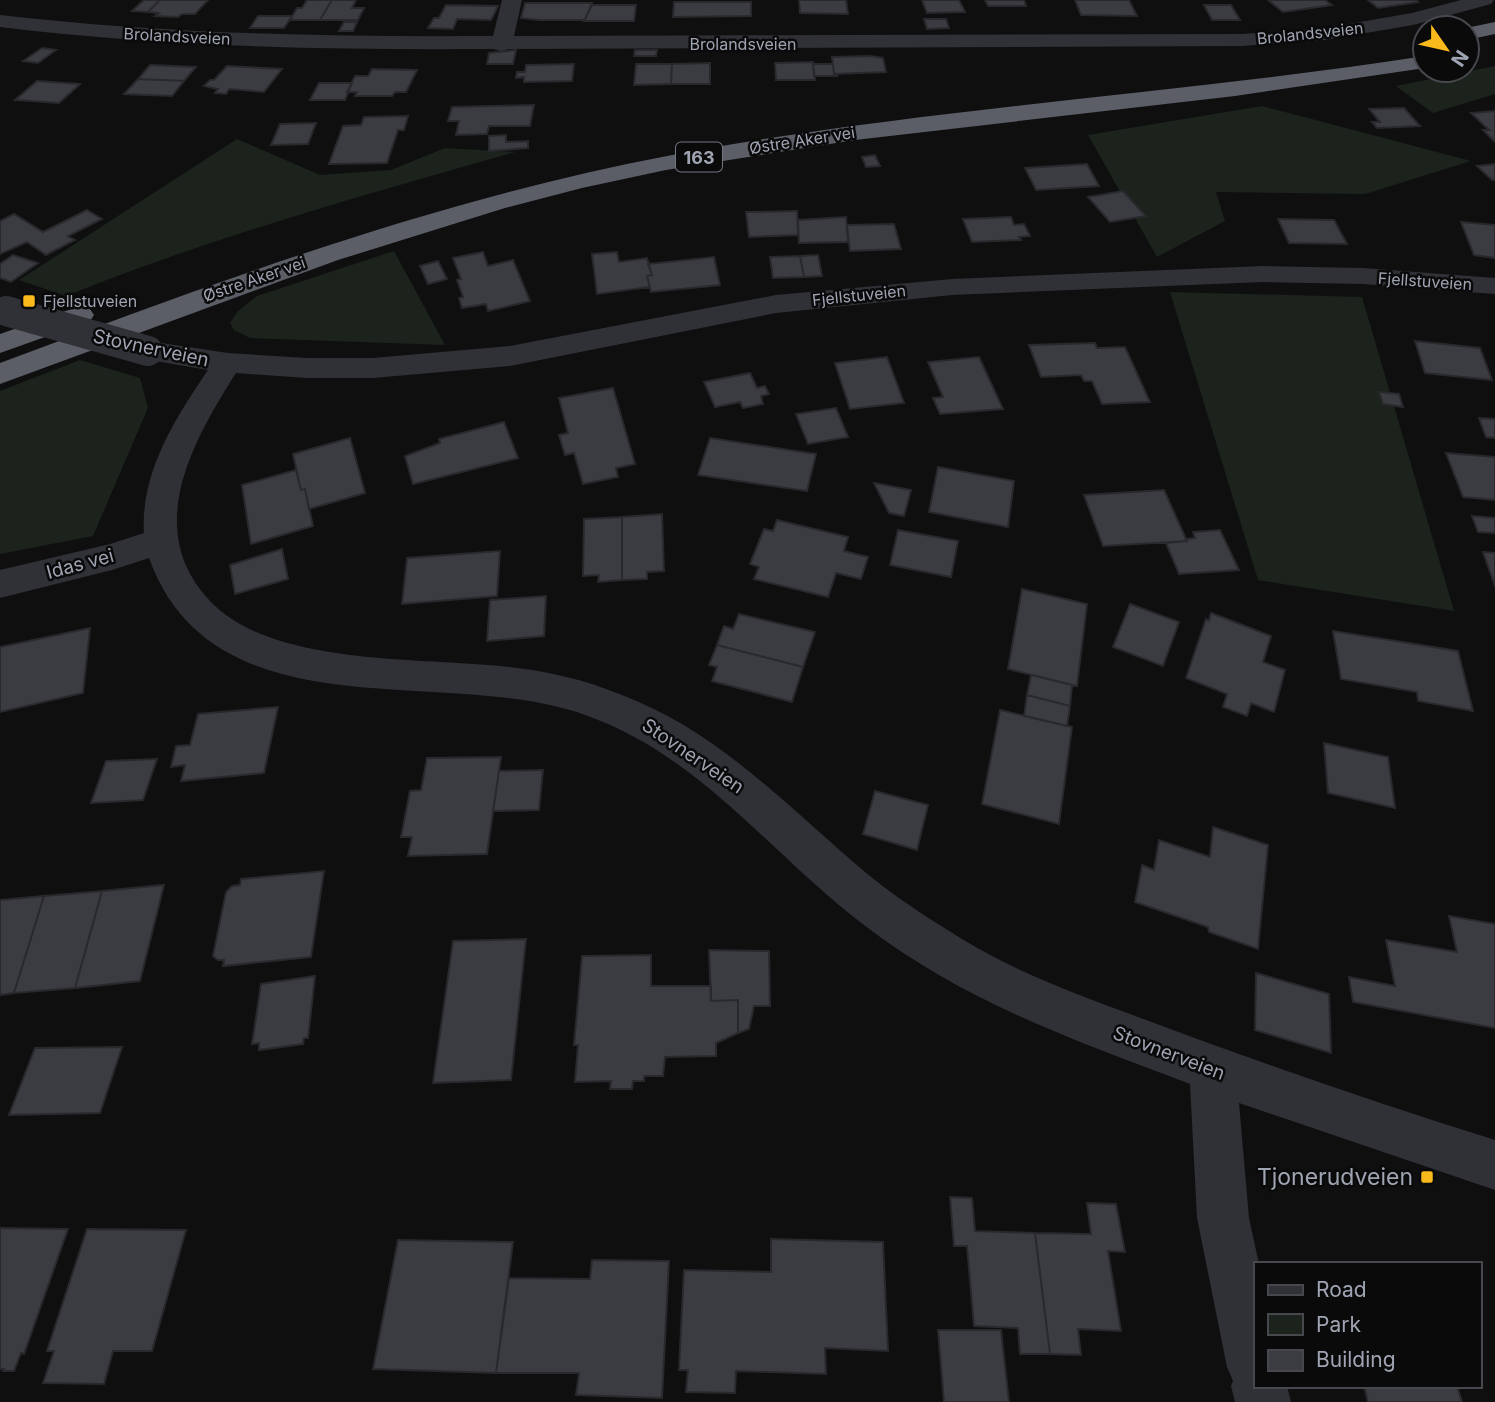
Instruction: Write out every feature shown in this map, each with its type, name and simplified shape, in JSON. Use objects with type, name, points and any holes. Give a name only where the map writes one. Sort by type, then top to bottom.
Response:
[{"type":"highway","name":"Østre Aker vei","points":[[518,173],[651,144],[819,116],[1215,73],[1411,45]]},
{"type":"highway","name":"Østre Aker vei","points":[[0,374],[194,300],[363,242],[495,202],[608,175],[821,137],[1287,83],[1411,64]]},
{"type":"highway","points":[[0,344],[102,307]]},
{"type":"street","points":[[501,45],[512,0]]},
{"type":"street","name":"Brolandsveien","points":[[0,21],[94,31],[243,40],[501,45],[1242,40],[1325,34],[1401,22],[1484,0]]},
{"type":"street","name":"Fjellstuveien","points":[[228,363],[307,368],[373,368],[446,363],[573,346],[764,306],[952,287],[1263,274],[1351,276],[1495,286]]},
{"type":"street","name":"Stovnerveien","points":[[3,310],[148,351],[228,363],[198,408],[168,470],[158,523],[159,541],[167,565],[179,587],[198,612],[239,643],[310,666],[556,690],[624,713],[657,729],[720,771],[757,800],[847,884],[952,959],[1010,989],[1214,1070],[1335,1114],[1495,1165]]},
{"type":"street","name":"Idas vei","points":[[0,584],[112,557],[159,541]]},
{"type":"street","points":[[1214,1070],[1215,1125],[1223,1218],[1254,1362]]},
{"type":"green space","points":[[1495,66],[1495,94],[1433,113],[1396,86],[1411,83],[1481,84],[1481,69]]},
{"type":"green space","points":[[1262,106],[1471,161],[1365,194],[1216,192],[1225,221],[1157,257],[1088,135]]},
{"type":"green space","points":[[237,139],[320,175],[391,170],[445,148],[515,152],[232,236],[66,296],[19,280]]},
{"type":"green space","points":[[394,251],[445,345],[250,338],[234,330],[230,323],[238,311],[257,296]]},
{"type":"green space","points":[[1170,292],[1362,297],[1454,611],[1258,580]]},
{"type":"green space","points":[[80,360],[140,378],[148,408],[93,536],[0,554],[0,391]]},
{"type":"building","points":[[144,0],[160,0],[148,12],[132,11]]},
{"type":"building","points":[[160,0],[208,0],[195,14],[182,14],[178,17],[155,16],[159,13],[148,12]]},
{"type":"building","points":[[307,0],[332,0],[320,20],[290,20],[297,8],[302,8]]},
{"type":"building","points":[[332,0],[356,0],[352,8],[364,8],[358,20],[320,20]]},
{"type":"building","points":[[799,0],[846,0],[848,14],[800,13]]},
{"type":"building","points":[[922,0],[959,0],[965,12],[927,13]]},
{"type":"building","points":[[985,0],[1024,0],[1026,6],[988,6]]},
{"type":"building","points":[[1075,0],[1129,0],[1137,16],[1081,15]]},
{"type":"building","points":[[1268,0],[1325,0],[1332,5],[1283,12]]},
{"type":"building","points":[[1368,0],[1416,0],[1418,2],[1378,8]]},
{"type":"building","points":[[674,2],[751,2],[751,16],[673,17]]},
{"type":"building","points":[[525,3],[592,3],[585,20],[539,20],[521,18]]},
{"type":"building","points":[[446,5],[498,6],[491,20],[457,19],[453,29],[428,28],[434,18],[439,18]]},
{"type":"building","points":[[592,5],[636,5],[634,21],[584,21]]},
{"type":"building","points":[[1204,5],[1231,5],[1240,20],[1212,20]]},
{"type":"building","points":[[258,16],[292,16],[284,28],[250,28]]},
{"type":"building","points":[[924,19],[946,19],[949,28],[927,29]]},
{"type":"building","points":[[344,22],[357,22],[353,31],[339,31]]},
{"type":"building","points":[[42,48],[56,50],[38,63],[23,61]]},
{"type":"building","points":[[516,50],[513,64],[487,64],[489,53]]},
{"type":"building","points":[[635,50],[657,50],[656,56],[634,56]]},
{"type":"building","points":[[832,57],[883,58],[886,72],[834,74]]},
{"type":"building","points":[[813,62],[815,80],[776,80],[775,63]]},
{"type":"building","points":[[710,63],[710,84],[671,84],[672,64]]},
{"type":"building","points":[[574,64],[572,81],[524,82],[524,77],[516,78],[517,72],[525,72],[526,65]]},
{"type":"building","points":[[636,64],[672,64],[671,84],[634,85]]},
{"type":"building","points":[[813,64],[833,64],[834,74],[838,76],[814,76]]},
{"type":"building","points":[[150,65],[196,67],[184,81],[138,79]]},
{"type":"building","points":[[227,66],[282,69],[264,92],[229,89],[226,94],[215,93],[218,89],[204,86]]},
{"type":"building","points":[[372,69],[417,70],[406,92],[395,92],[392,96],[355,96],[357,92],[347,92],[355,76],[368,76]]},
{"type":"building","points":[[138,79],[184,81],[172,96],[124,94]]},
{"type":"building","points":[[37,81],[80,84],[59,103],[15,100]]},
{"type":"building","points":[[319,83],[352,83],[345,100],[310,100]]},
{"type":"building","points":[[534,105],[530,126],[489,126],[487,134],[456,135],[459,121],[448,121],[452,107]]},
{"type":"building","points":[[1404,108],[1420,126],[1377,128],[1372,122],[1380,122],[1369,109]]},
{"type":"building","points":[[1495,111],[1494,141],[1483,130],[1489,130],[1471,113]]},
{"type":"building","points":[[408,116],[404,130],[398,130],[387,163],[329,164],[343,126],[361,125],[364,117]]},
{"type":"building","points":[[316,123],[308,144],[271,145],[280,124]]},
{"type":"building","points":[[506,135],[506,142],[528,141],[528,148],[489,151],[489,136]]},
{"type":"building","points":[[875,155],[880,166],[866,167],[862,157]]},
{"type":"building","points":[[1087,164],[1099,186],[1036,190],[1025,168]]},
{"type":"building","points":[[1495,164],[1495,180],[1477,166]]},
{"type":"building","points":[[1123,191],[1146,216],[1110,222],[1088,197]]},
{"type":"building","points":[[87,210],[102,219],[68,236],[75,240],[46,255],[27,242],[0,254],[0,221],[14,214],[43,232]]},
{"type":"building","points":[[797,211],[798,235],[749,237],[746,212]]},
{"type":"building","points":[[846,217],[848,242],[799,243],[798,220]]},
{"type":"building","points":[[1011,217],[1014,225],[1024,224],[1030,236],[1019,237],[1021,240],[972,242],[963,219]]},
{"type":"building","points":[[1278,219],[1334,220],[1347,244],[1289,243]]},
{"type":"building","points":[[1461,222],[1495,225],[1495,258],[1474,255]]},
{"type":"building","points":[[894,224],[901,249],[850,251],[847,225]]},
{"type":"building","points":[[483,252],[488,266],[513,260],[530,301],[488,311],[486,304],[462,308],[459,298],[463,297],[457,280],[461,279],[453,258]]},
{"type":"building","points":[[617,252],[619,262],[647,258],[652,275],[647,276],[650,287],[597,294],[592,254]]},
{"type":"building","points":[[13,255],[38,263],[11,282],[0,278],[0,264]]},
{"type":"building","points":[[818,255],[822,276],[804,277],[800,256]]},
{"type":"building","points":[[800,256],[804,277],[773,278],[770,257]]},
{"type":"building","points":[[714,257],[720,285],[651,292],[647,276],[652,275],[648,264]]},
{"type":"building","points":[[438,261],[447,279],[428,284],[420,266]]},
{"type":"building","points":[[1415,341],[1480,348],[1492,380],[1425,373]]},
{"type":"building","points":[[1095,343],[1097,348],[1125,347],[1150,402],[1102,404],[1092,381],[1084,381],[1081,375],[1041,377],[1029,345]]},
{"type":"building","points":[[887,357],[904,403],[850,409],[835,363]]},
{"type":"building","points":[[979,357],[1003,409],[940,414],[933,398],[943,397],[928,362]]},
{"type":"building","points":[[750,373],[757,388],[765,386],[769,394],[761,396],[763,404],[743,408],[740,402],[715,407],[704,382]]},
{"type":"building","points":[[613,388],[635,464],[616,468],[618,477],[583,484],[574,453],[565,455],[559,435],[568,433],[559,398]]},
{"type":"building","points":[[1379,392],[1399,394],[1403,407],[1383,404]]},
{"type":"building","points":[[836,408],[848,437],[808,444],[796,414]]},
{"type":"building","points":[[1479,418],[1495,419],[1495,438],[1486,437]]},
{"type":"building","points":[[504,422],[518,458],[413,484],[405,456],[440,443],[439,439]]},
{"type":"building","points":[[350,438],[365,493],[309,509],[305,489],[301,490],[293,454]]},
{"type":"building","points":[[710,438],[816,454],[807,491],[698,475]]},
{"type":"building","points":[[1446,453],[1495,457],[1495,500],[1463,497]]},
{"type":"building","points":[[938,467],[1014,481],[1008,527],[929,512]]},
{"type":"building","points":[[296,470],[301,490],[305,489],[313,526],[251,544],[242,485]]},
{"type":"building","points":[[874,483],[911,490],[904,516],[889,513]]},
{"type":"building","points":[[1164,490],[1187,541],[1103,546],[1084,495]]},
{"type":"building","points":[[662,514],[664,571],[647,572],[647,579],[622,580],[622,517]]},
{"type":"building","points":[[1472,516],[1495,518],[1495,533],[1478,532]]},
{"type":"building","points":[[622,517],[622,580],[598,582],[599,575],[583,576],[584,519]]},
{"type":"building","points":[[777,520],[848,537],[844,551],[868,557],[861,579],[836,573],[828,597],[754,579],[759,567],[750,564],[764,529],[773,531]]},
{"type":"building","points":[[898,530],[958,541],[951,577],[890,565]]},
{"type":"building","points":[[1220,530],[1239,570],[1179,574],[1166,543],[1195,538],[1193,532]]},
{"type":"building","points":[[282,549],[288,579],[235,594],[230,565]]},
{"type":"building","points":[[500,551],[497,596],[402,604],[407,558]]},
{"type":"building","points":[[1483,552],[1495,553],[1495,586]]},
{"type":"building","points":[[1022,589],[1087,604],[1077,686],[1008,669]]},
{"type":"building","points":[[546,596],[544,636],[487,641],[490,600]]},
{"type":"building","points":[[1130,604],[1179,622],[1163,666],[1113,647]]},
{"type":"building","points":[[1211,613],[1271,636],[1263,662],[1285,670],[1274,712],[1251,703],[1247,716],[1223,707],[1227,694],[1186,678],[1206,619],[1209,621]]},
{"type":"building","points":[[739,614],[815,632],[803,667],[717,645],[724,626],[733,629]]},
{"type":"building","points":[[90,628],[83,693],[0,712],[0,647]]},
{"type":"building","points":[[1333,631],[1458,651],[1473,711],[1418,701],[1417,692],[1341,679]]},
{"type":"building","points":[[717,645],[803,667],[792,702],[712,681],[717,667],[709,665]]},
{"type":"building","points":[[1031,675],[1072,685],[1070,706],[1027,695]]},
{"type":"building","points":[[1027,695],[1070,706],[1067,726],[1024,716]]},
{"type":"building","points":[[278,707],[264,773],[181,781],[185,765],[171,767],[176,746],[190,745],[198,714]]},
{"type":"building","points":[[1000,710],[1072,727],[1059,824],[982,804]]},
{"type":"building","points":[[1324,743],[1388,757],[1395,808],[1328,793]]},
{"type":"building","points":[[501,757],[487,854],[408,856],[412,837],[401,837],[410,791],[421,790],[427,758]]},
{"type":"building","points":[[157,759],[143,800],[91,803],[106,761]]},
{"type":"building","points":[[543,770],[539,810],[493,811],[499,771]]},
{"type":"building","points":[[875,791],[928,805],[917,850],[863,834]]},
{"type":"building","points":[[1213,827],[1268,845],[1258,949],[1209,932],[1208,927],[1135,902],[1142,865],[1154,870],[1159,840],[1210,857]]},
{"type":"building","points":[[324,871],[311,957],[223,966],[224,960],[213,956],[226,892],[232,886],[240,885],[241,879]]},
{"type":"building","points":[[164,885],[140,981],[75,988],[102,891]]},
{"type":"building","points":[[102,891],[75,988],[14,993],[44,896]]},
{"type":"building","points":[[44,896],[14,993],[0,995],[0,900]]},
{"type":"building","points":[[1449,916],[1495,924],[1495,1028],[1353,1002],[1349,977],[1395,986],[1386,940],[1457,952]]},
{"type":"building","points":[[526,939],[511,1080],[433,1083],[453,941]]},
{"type":"building","points":[[709,950],[769,951],[770,1006],[754,1006],[749,1029],[738,1033],[738,1000],[711,1001]]},
{"type":"building","points":[[651,955],[651,986],[711,986],[711,1001],[738,1000],[738,1033],[716,1043],[716,1056],[665,1057],[663,1076],[644,1076],[644,1081],[633,1081],[632,1089],[610,1089],[611,1081],[575,1082],[578,1045],[574,1045],[582,956]]},
{"type":"building","points":[[1256,973],[1329,994],[1331,1053],[1255,1030]]},
{"type":"building","points":[[315,976],[308,1038],[304,1038],[303,1044],[259,1050],[259,1043],[252,1044],[261,984]]},
{"type":"building","points":[[122,1047],[100,1113],[9,1115],[35,1048]]},
{"type":"building","points":[[950,1197],[972,1198],[975,1231],[1035,1233],[1050,1354],[1020,1354],[1018,1328],[974,1326],[967,1246],[954,1246]]},
{"type":"building","points":[[1087,1203],[1116,1204],[1125,1252],[1108,1251],[1121,1331],[1078,1329],[1081,1355],[1050,1354],[1035,1233],[1091,1234]]},
{"type":"building","points":[[0,1228],[68,1229],[24,1354],[21,1353],[14,1371],[0,1369]]},
{"type":"building","points":[[87,1229],[186,1230],[152,1351],[113,1351],[104,1384],[43,1383],[54,1351],[47,1351]]},
{"type":"building","points":[[771,1239],[883,1242],[888,1351],[825,1348],[826,1374],[736,1371],[735,1393],[686,1392],[688,1370],[679,1370],[684,1270],[771,1272]]},
{"type":"building","points":[[398,1240],[513,1242],[496,1373],[373,1369]]},
{"type":"building","points":[[592,1260],[669,1261],[662,1398],[576,1395],[579,1373],[496,1373],[509,1278],[590,1279]]},
{"type":"building","points":[[938,1330],[1001,1330],[1009,1402],[944,1402]]},
{"type":"building","points":[[1364,1388],[1458,1388],[1462,1402],[1368,1402]]},
{"type":"place","name":"Fjellstuveien","points":[[29,301]]},
{"type":"place","name":"Tjonerudveien","points":[[1427,1177]]}]
